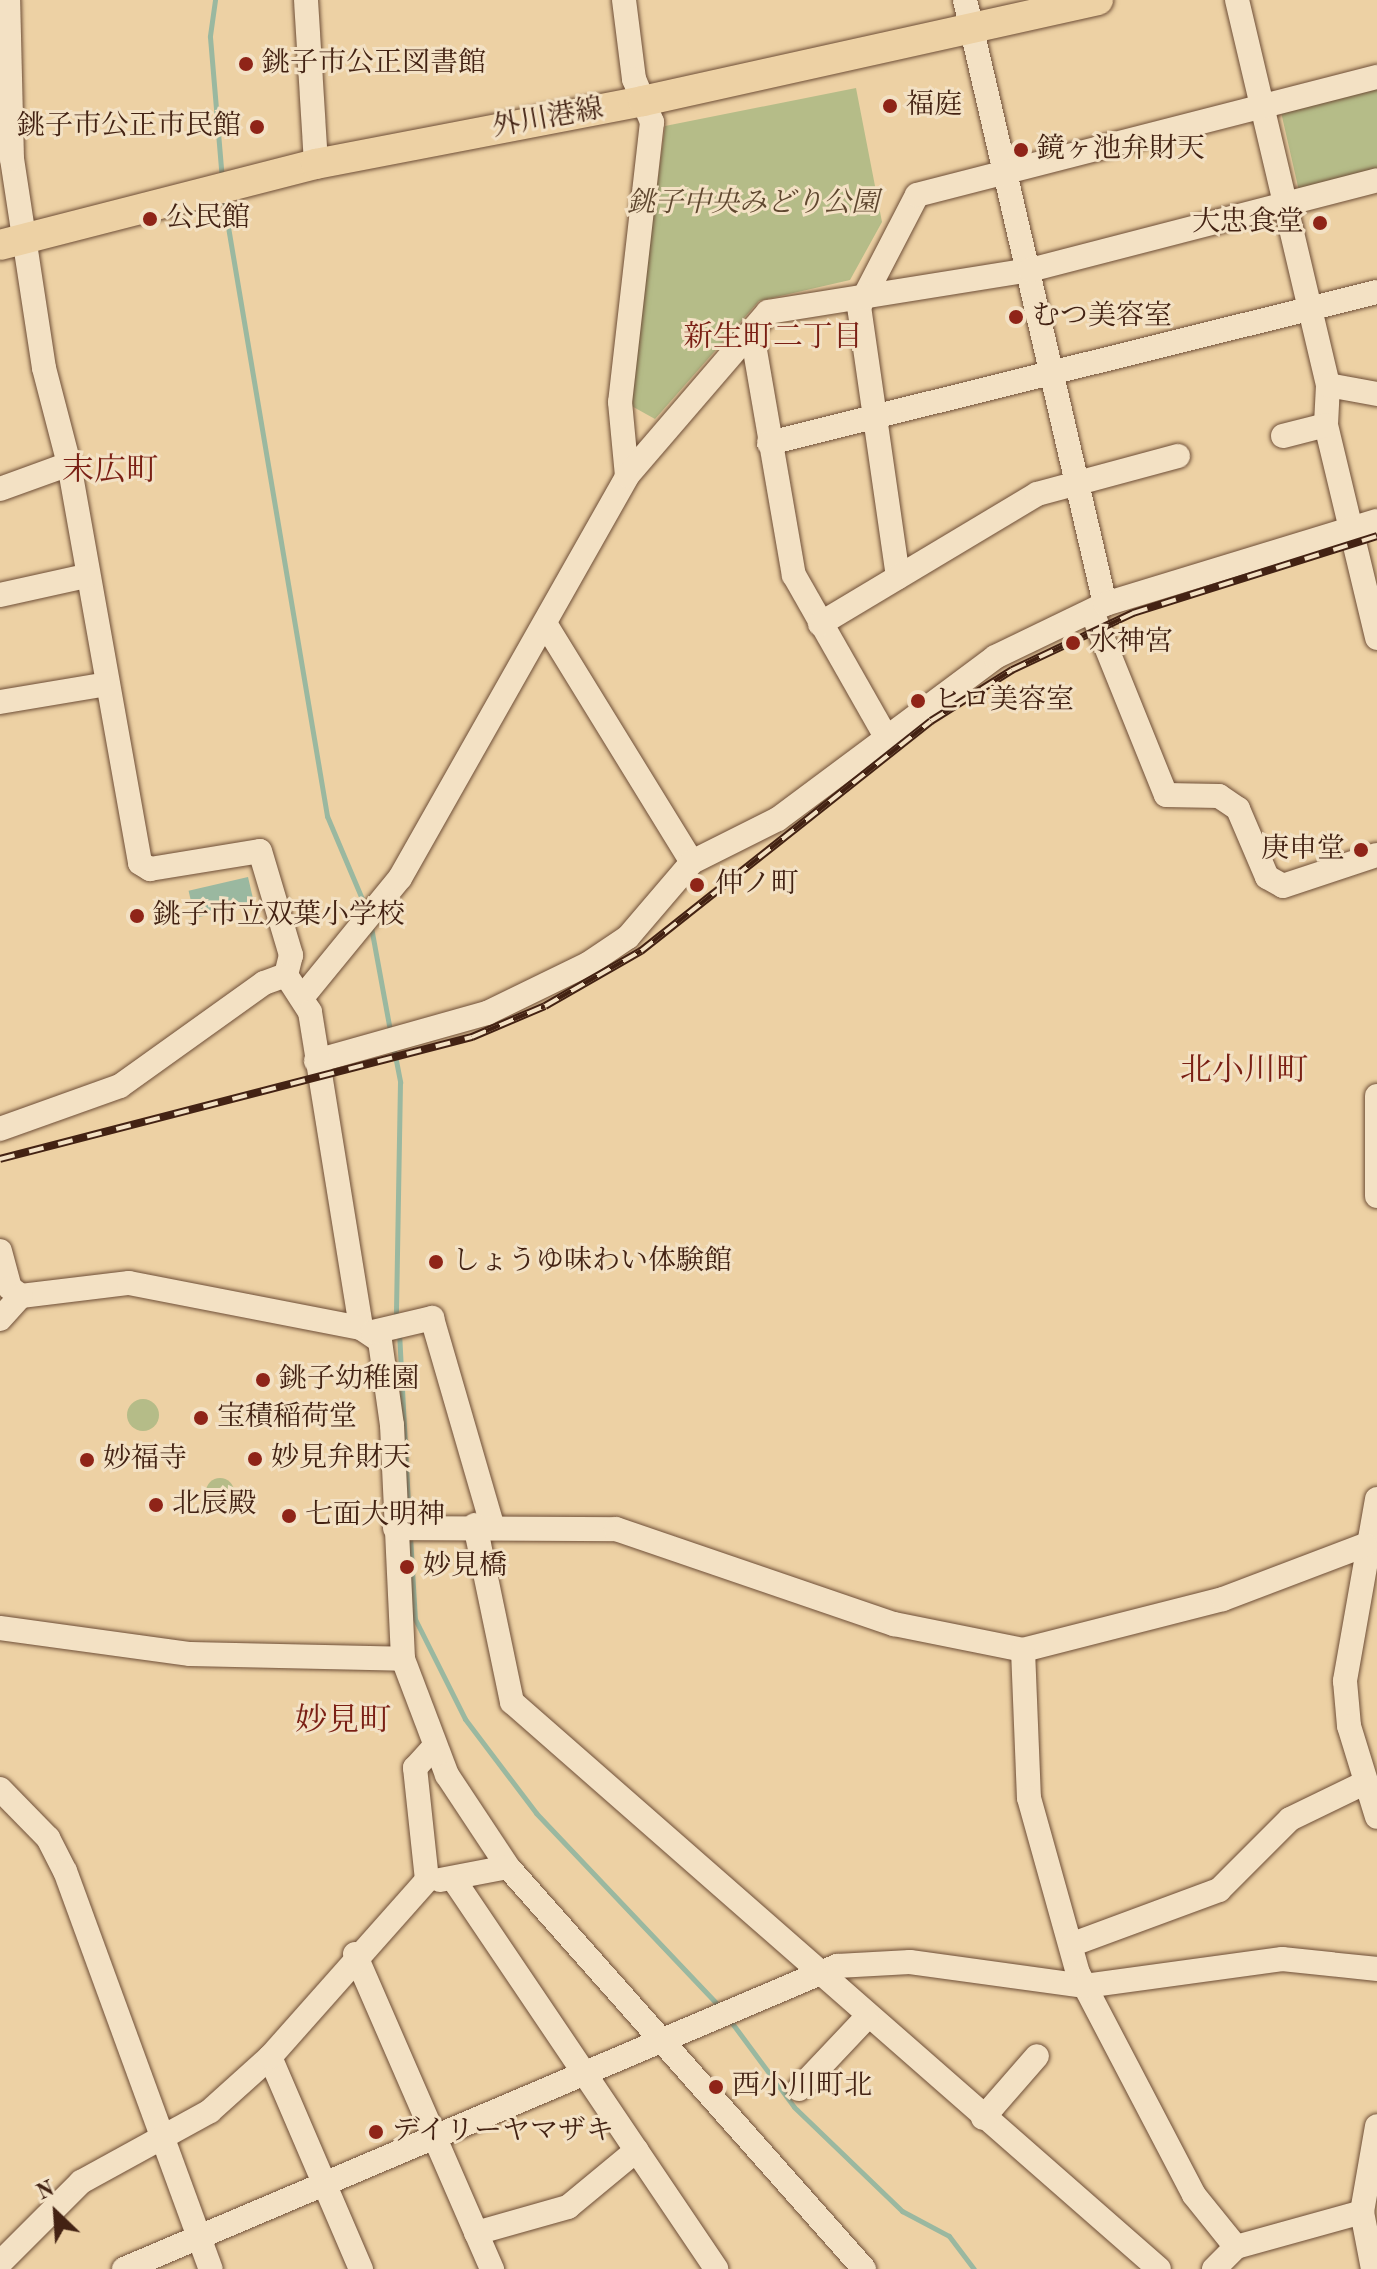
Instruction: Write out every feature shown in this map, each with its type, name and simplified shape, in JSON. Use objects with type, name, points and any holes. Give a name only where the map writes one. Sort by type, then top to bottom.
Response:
[{"type":"main road","name":"外川港線","points":[[13,242],[316,164],[643,101],[972,32],[1098,0]]},
{"type":"street","points":[[8,0],[4,132],[13,242],[69,464],[86,576],[140,863],[150,869],[260,851],[291,955],[286,975]]},
{"type":"street","points":[[306,0],[316,164]]},
{"type":"street","points":[[624,0],[643,101],[652,122],[620,402],[627,476]]},
{"type":"street","points":[[965,0],[1077,478],[1099,608],[1166,795],[1219,796],[1238,809],[1267,877],[1283,886],[1377,855]]},
{"type":"street","points":[[1237,0],[1328,385],[1326,425],[1373,605],[1377,638]]},
{"type":"street","points":[[898,577],[859,307],[917,195],[1262,110],[1377,77]]},
{"type":"street","points":[[305,994],[383,905],[546,625],[627,476],[752,333],[782,304],[864,296],[1030,270],[1377,180]]},
{"type":"street","points":[[769,443],[1311,313],[1377,292]]},
{"type":"street","points":[[752,333],[794,575],[886,737]]},
{"type":"street","points":[[1328,385],[1377,394]]},
{"type":"street","points":[[1283,436],[1326,425]]},
{"type":"street","points":[[820,624],[1037,494],[1077,478],[1178,456]]},
{"type":"street","points":[[0,489],[69,464]]},
{"type":"street","points":[[316,1061],[543,991],[628,937],[692,862],[778,819],[995,657],[1099,608],[1377,521]]},
{"type":"street","points":[[0,595],[86,576]]},
{"type":"street","points":[[546,625],[692,862]]},
{"type":"street","points":[[0,702],[107,684]]},
{"type":"street","points":[[286,975],[305,994],[367,1330],[386,1356],[403,1659],[433,1748],[508,1867],[664,2039],[864,2269]]},
{"type":"street","points":[[0,1129],[120,1086],[264,983],[286,975]]},
{"type":"street","points":[[1377,1096],[1377,1196]]},
{"type":"street","points":[[0,1251],[10,1288],[21,1296]]},
{"type":"street","points":[[0,1319],[21,1296],[129,1283],[367,1330],[432,1318],[483,1524],[512,1702],[867,2017],[1159,2269]]},
{"type":"street","points":[[1377,1499],[1365,1545],[1345,1681],[1364,1783],[1377,1817]]},
{"type":"street","points":[[395,1528],[483,1524],[616,1529],[894,1624],[1023,1650],[1223,1599],[1365,1545]]},
{"type":"street","points":[[0,1628],[190,1654],[403,1659]]},
{"type":"street","points":[[1023,1650],[1029,1798],[1085,1986],[1194,2195],[1236,2247]]},
{"type":"street","points":[[427,1880],[415,1768],[433,1748]]},
{"type":"street","points":[[1073,1944],[1219,1890],[1290,1819],[1364,1783]]},
{"type":"street","points":[[0,1789],[48,1838],[65,1871],[103,1986],[166,2131],[211,2269]]},
{"type":"street","points":[[8,2261],[81,2182],[166,2131],[210,2111],[270,2057],[355,1954],[427,1880],[454,1880],[508,1867]]},
{"type":"street","points":[[454,1880],[716,2269]]},
{"type":"street","points":[[355,1954],[492,2269]]},
{"type":"street","points":[[124,2269],[817,1973],[910,1962],[1085,1986],[1282,1959],[1377,1969]]},
{"type":"street","points":[[799,2089],[867,2017]]},
{"type":"street","points":[[983,2118],[1037,2056]]},
{"type":"street","points":[[270,2057],[361,2269]]},
{"type":"street","points":[[1373,2269],[1362,2212],[1377,2126]]},
{"type":"street","points":[[476,2233],[568,2207],[637,2150]]},
{"type":"street","points":[[1214,2269],[1236,2247],[1362,2212]]},
{"type":"green space","points":[[1377,85],[1377,169],[1299,191],[1281,112]]},
{"type":"green space","name":"銚子中央みどり公園","points":[[856,88],[882,222],[850,280],[759,301],[655,419],[628,404],[665,126]]},
{"type":"green space","points":[[143,1399],[155,1403],[159,1415],[155,1427],[143,1431],[131,1427],[127,1415],[131,1403]]},
{"type":"green space","points":[[220,1478],[230,1482],[234,1492],[230,1502],[220,1506],[210,1502],[206,1492],[210,1482]]},
{"type":"shaded area","points":[[248,877],[254,904],[195,918],[189,891]]},
{"type":"waterway","points":[[215,0],[210,37],[222,179]]},
{"type":"waterway","points":[[223,197],[327,816],[365,906]]},
{"type":"waterway","points":[[371,927],[390,1031]]},
{"type":"waterway","points":[[393,1045],[400,1082],[396,1318]]},
{"type":"waterway","points":[[399,1332],[409,1522]]},
{"type":"waterway","points":[[410,1536],[415,1619],[465,1719],[536,1813],[720,2007]]},
{"type":"waterway","points":[[729,2019],[794,2107],[902,2211],[949,2236],[974,2269]]},
{"type":"railway","points":[[0,1159],[472,1037],[545,1006],[641,951],[931,721],[1012,670],[1133,613],[1377,536]]},
{"type":"place","name":"銚子市公正図書館","points":[[246,64]]},
{"type":"place","name":"福庭","points":[[890,106]]},
{"type":"place","name":"銚子市公正市民館","points":[[257,127]]},
{"type":"place","name":"鏡ヶ池弁財天","points":[[1021,150]]},
{"type":"place","name":"公民館","points":[[150,219]]},
{"type":"place","name":"大忠食堂","points":[[1320,223]]},
{"type":"place","name":"むつ美容室","points":[[1016,317]]},
{"type":"place","name":"水神宮","points":[[1073,643]]},
{"type":"place","name":"ヒロ美容室","points":[[918,701]]},
{"type":"place","name":"庚申堂","points":[[1361,850]]},
{"type":"place","name":"仲ノ町","points":[[697,885]]},
{"type":"place","name":"銚子市立双葉小学校","points":[[137,916]]},
{"type":"place","name":"しょうゆ味わい体験館","points":[[436,1262]]},
{"type":"place","name":"銚子幼稚園","points":[[263,1380]]},
{"type":"place","name":"宝積稲荷堂","points":[[201,1418]]},
{"type":"place","name":"妙見弁財天","points":[[255,1459]]},
{"type":"place","name":"妙福寺","points":[[87,1460]]},
{"type":"place","name":"北辰殿","points":[[156,1505]]},
{"type":"place","name":"七面大明神","points":[[289,1516]]},
{"type":"place","name":"妙見橋","points":[[407,1567]]},
{"type":"place","name":"西小川町北","points":[[716,2087]]},
{"type":"place","name":"デイリーヤマザキ","points":[[376,2132]]},
{"type":"district","name":"新生町二丁目","points":[[773,338]]},
{"type":"district","name":"末広町","points":[[110,472]]},
{"type":"district","name":"北小川町","points":[[1244,1072]]},
{"type":"district","name":"妙見町","points":[[343,1722]]}]
